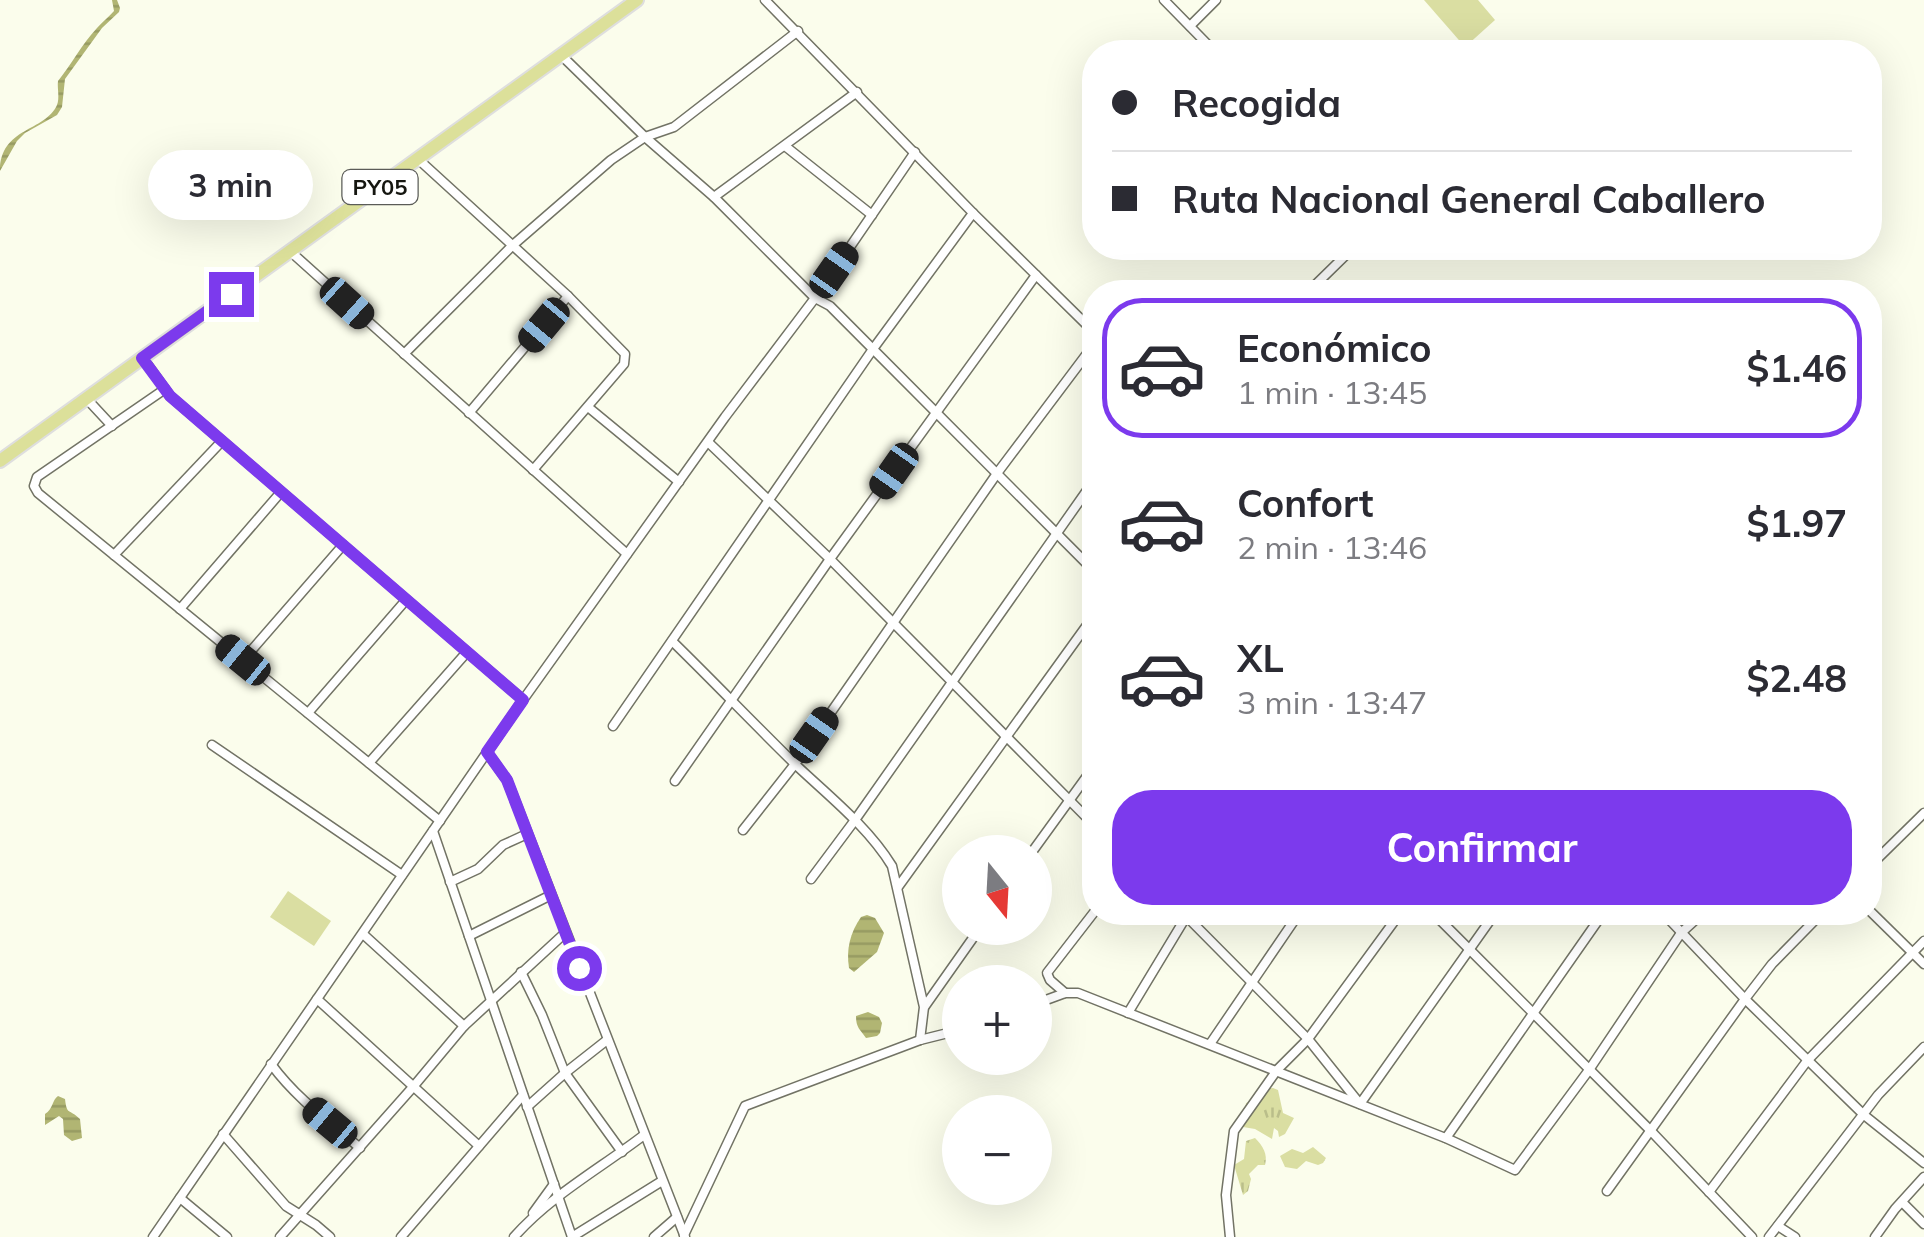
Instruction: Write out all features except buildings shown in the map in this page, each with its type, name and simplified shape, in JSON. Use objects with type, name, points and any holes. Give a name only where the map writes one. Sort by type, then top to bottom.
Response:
[{"type":"highway","name":"PY05","points":[[0,461],[637,0]]},
{"type":"street","points":[[616,15],[626,0]]},
{"type":"street","points":[[765,0],[1082,321]]},
{"type":"street","points":[[1164,0],[1203,40]]},
{"type":"street","points":[[1190,26],[1216,0]]},
{"type":"street","points":[[404,354],[513,245],[612,160],[644,137],[674,126],[798,31]]},
{"type":"street","points":[[562,56],[644,137],[714,197],[815,298],[830,306],[1082,559]]},
{"type":"street","points":[[714,197],[856,92]]},
{"type":"street","points":[[785,146],[872,216]]},
{"type":"street","points":[[153,1237],[523,700],[815,298],[916,152]]},
{"type":"street","points":[[418,159],[568,296],[625,354],[624,364],[533,470]]},
{"type":"street","points":[[613,726],[873,349],[973,213]]},
{"type":"street","points":[[291,252],[627,554]]},
{"type":"street","points":[[1320,280],[1341,260]]},
{"type":"street","points":[[675,780],[1036,275]]},
{"type":"street","points":[[469,413],[568,296]]},
{"type":"street","points":[[142,358],[170,396],[523,700]]},
{"type":"street","points":[[743,830],[795,764],[892,621],[1082,360]]},
{"type":"street","points":[[166,389],[37,478],[34,486],[38,493],[440,821]]},
{"type":"street","points":[[86,398],[112,426]]},
{"type":"street","points":[[588,408],[678,482]]},
{"type":"street","points":[[114,555],[222,440]]},
{"type":"street","points":[[708,443],[830,559],[1082,813]]},
{"type":"street","points":[[180,609],[281,492]]},
{"type":"street","points":[[811,879],[1082,497]]},
{"type":"street","points":[[243,660],[343,545]]},
{"type":"street","points":[[308,713],[406,600]]},
{"type":"street","points":[[898,887],[1082,632]]},
{"type":"street","points":[[672,641],[882,848],[898,887],[924,1007],[920,1040]]},
{"type":"street","points":[[369,763],[467,652]]},
{"type":"street","points":[[212,746],[402,876]]},
{"type":"street","points":[[487,752],[507,780],[685,1236]]},
{"type":"street","points":[[1044,835],[1082,782]]},
{"type":"street","points":[[1882,854],[1924,813]]},
{"type":"street","points":[[433,831],[572,1237],[662,1181]]},
{"type":"street","points":[[450,882],[478,869],[503,845],[528,834]]},
{"type":"street","points":[[469,936],[551,895]]},
{"type":"street","points":[[1882,923],[1924,964]]},
{"type":"street","points":[[1065,993],[1047,973],[1085,925]]},
{"type":"street","points":[[1128,1012],[1179,925]]},
{"type":"street","points":[[1197,925],[1308,1038],[1360,1104]]},
{"type":"street","points":[[1210,1044],[1291,925]]},
{"type":"street","points":[[1230,1237],[1226,1196],[1234,1131],[1391,925]]},
{"type":"street","points":[[1445,925],[1752,1237]]},
{"type":"street","points":[[1360,1104],[1487,925]]},
{"type":"street","points":[[1446,1138],[1595,925]]},
{"type":"street","points":[[1674,925],[1807,1061],[1864,1115],[1924,1163]]},
{"type":"street","points":[[1052,998],[1078,993],[1446,1138],[1516,1170],[1690,925]]},
{"type":"street","points":[[1607,1191],[1745,999],[1810,925]]},
{"type":"street","points":[[280,1237],[464,1026],[566,933]]},
{"type":"street","points":[[363,934],[464,1026]]},
{"type":"street","points":[[1709,1192],[1807,1061],[1924,940]]},
{"type":"street","points":[[924,1007],[968,945]]},
{"type":"street","points":[[521,972],[565,1073],[622,1152]]},
{"type":"street","points":[[318,1000],[479,1146]]},
{"type":"street","points":[[685,1236],[745,1106],[942,1034]]},
{"type":"street","points":[[527,1108],[607,1040]]},
{"type":"street","points":[[1769,1237],[1878,1095],[1924,1047]]},
{"type":"street","points":[[272,1064],[301,1099],[360,1148]]},
{"type":"street","points":[[402,1237],[523,1095]]},
{"type":"street","points":[[223,1134],[286,1206],[330,1237]]},
{"type":"street","points":[[526,1224],[644,1135]]},
{"type":"street","points":[[1875,1237],[1924,1177]]},
{"type":"street","points":[[514,1237],[554,1184]]},
{"type":"street","points":[[180,1198],[227,1237]]},
{"type":"street","points":[[1902,1202],[1924,1224]]},
{"type":"street","points":[[654,1237],[677,1217]]},
{"type":"street","points":[[1778,1226],[1795,1237]]},
{"type":"green space","points":[[1424,0],[1478,0],[1495,20],[1473,40],[1459,40]]},
{"type":"green space","points":[[288,891],[331,921],[314,946],[270,917]]},
{"type":"green space","points":[[1261,1089],[1278,1090],[1283,1113],[1294,1118],[1279,1137],[1274,1128],[1272,1139],[1243,1127],[1246,1103]]},
{"type":"green space","points":[[1255,1138],[1264,1150],[1265,1165],[1258,1165],[1249,1174],[1248,1191],[1243,1195],[1234,1165],[1244,1159],[1246,1141]]},
{"type":"green space","points":[[1313,1147],[1326,1158],[1323,1163],[1306,1161],[1297,1169],[1285,1167],[1280,1156],[1292,1149],[1303,1153]]},
{"type":"shaded area","points":[[112,0],[117,0],[119,12],[102,28],[65,79],[62,107],[57,115],[25,133],[0,171],[7,146],[15,138],[43,121],[57,105],[58,81],[114,11]]},
{"type":"shaded area","points":[[861,917],[875,918],[884,933],[877,952],[854,972],[849,968],[850,941]]},
{"type":"shaded area","points":[[868,1012],[882,1023],[877,1036],[866,1038],[856,1016]]},
{"type":"shaded area","points":[[58,1096],[80,1119],[82,1138],[72,1141],[64,1135],[63,1119],[59,1116],[45,1125],[45,1114]]},
{"type":"route","points":[[231,294],[142,358],[170,396],[523,700],[487,752],[507,780],[579,968]]}]
